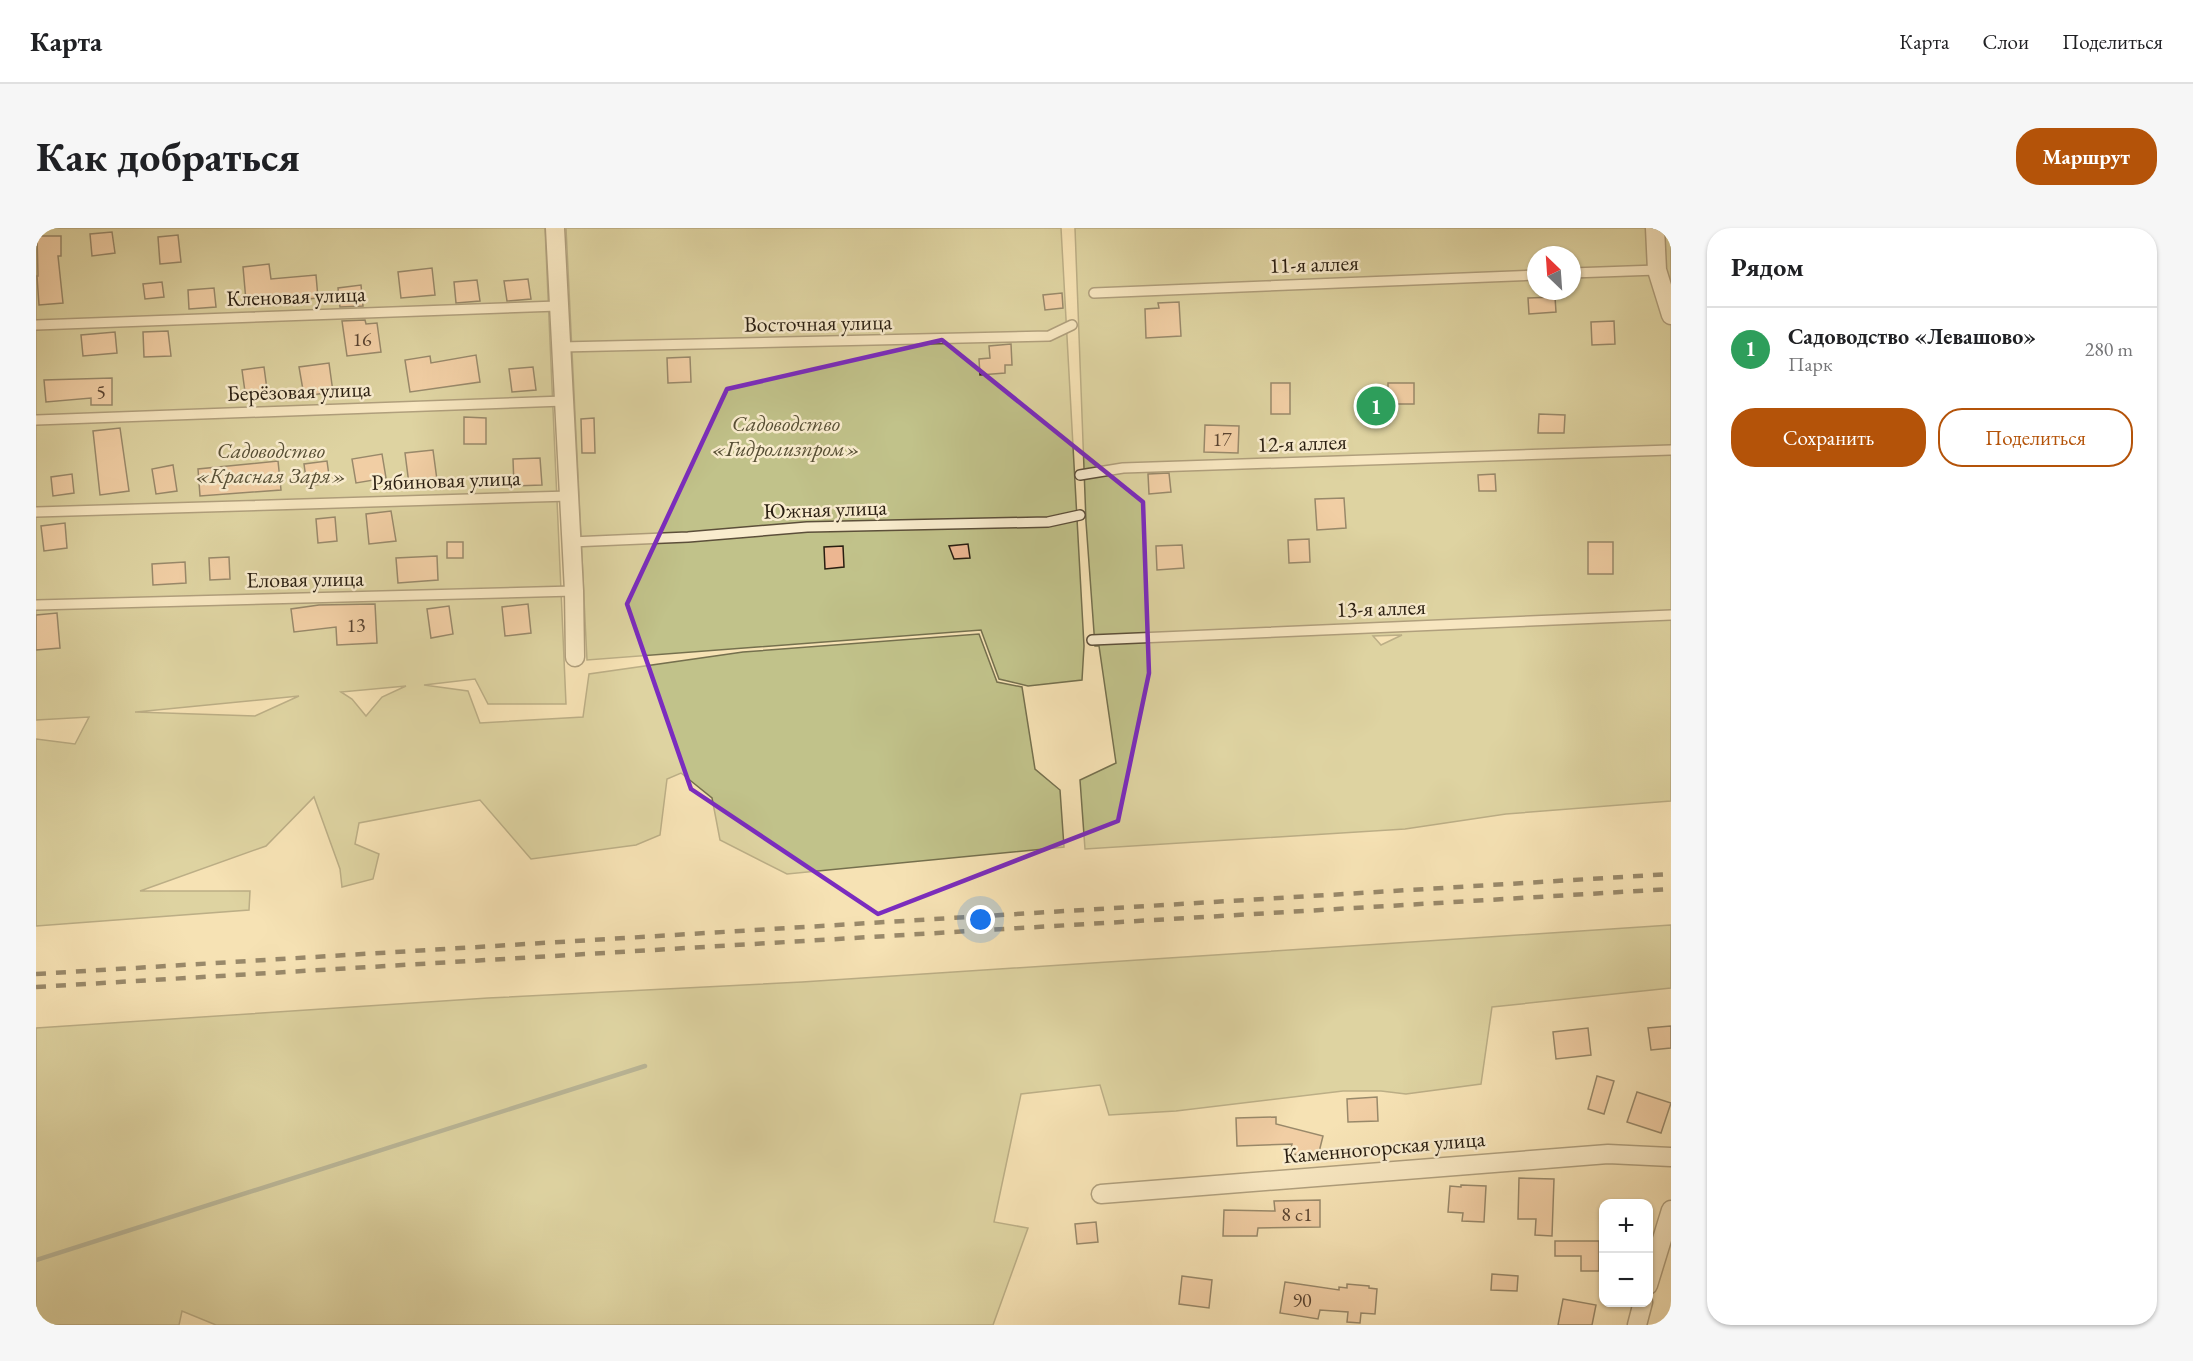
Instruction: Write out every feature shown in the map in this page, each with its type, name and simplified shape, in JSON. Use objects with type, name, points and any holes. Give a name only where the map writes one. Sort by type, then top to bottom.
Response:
[{"type":"street","points":[[555,228],[570,496],[575,657]]},
{"type":"street","points":[[1655,228],[1657,270],[1671,315]]},
{"type":"street","name":"Каменногорская улица","points":[[1101,1194],[1608,1154],[1671,1157]]},
{"type":"street","points":[[1653,1269],[1671,1210]]},
{"type":"street","points":[[1637,1325],[1642,1307]]},
{"type":"lane","points":[[1581,273],[1657,270]]},
{"type":"lane","name":"11-я аллея","points":[[1094,293],[1527,275]]},
{"type":"lane","name":"Кленовая улица","points":[[36,325],[558,306]]},
{"type":"lane","name":"Восточная улица","points":[[561,347],[1049,336],[1072,325]]},
{"type":"lane","name":"Берёзовая улица","points":[[36,420],[564,401]]},
{"type":"lane","name":"12-я аллея","points":[[1080,475],[1123,468],[1671,450]]},
{"type":"lane","name":"Рябиновая улица","points":[[36,512],[570,496]]},
{"type":"lane","name":"Южная улица","points":[[572,542],[688,537],[807,527],[1048,522],[1080,515]]},
{"type":"lane","name":"Еловая улица","points":[[36,605],[574,591]]},
{"type":"lane","name":"13-я аллея","points":[[1092,640],[1671,615]]},
{"type":"highlighted area","points":[[942,340],[1143,502],[1149,673],[1118,821],[878,914],[691,789],[627,604],[727,389]]},
{"type":"green space","name":"Садоводство «Красная Заря»","points":[[36,228],[545,228],[566,704],[488,704],[475,679],[424,685],[468,691],[480,723],[583,717],[589,674],[743,652],[979,634],[997,682],[1022,687],[1035,769],[1060,790],[1064,847],[787,874],[720,840],[712,798],[681,773],[667,779],[660,835],[636,845],[531,859],[480,800],[359,823],[355,844],[379,854],[373,879],[342,887],[340,869],[314,797],[266,846],[140,891],[250,891],[249,910],[36,926],[36,739],[75,744],[89,717],[36,720]],"holes":[[[406,686],[382,697],[366,716],[352,699],[341,692]],[[299,696],[255,716],[135,712],[136,712]]]},
{"type":"green space","name":"Садоводство «Гидролизпром»","points":[[566,228],[1061,228],[1084,646],[1082,680],[1028,686],[999,679],[981,630],[587,660]]},
{"type":"green space","points":[[1075,228],[1671,228],[1671,801],[1506,814],[1405,829],[1085,849],[1080,780],[1116,763],[1099,646],[1095,646],[1086,522]],"holes":[[[1402,635],[1381,645],[1373,636]]]},
{"type":"green space","points":[[1671,925],[1671,988],[1492,1007],[1481,1084],[1406,1094],[1381,1091],[1343,1091],[1176,1111],[1109,1115],[1100,1085],[1021,1094],[994,1222],[1028,1228],[993,1325],[216,1325],[182,1311],[179,1325],[36,1325],[36,1028],[488,998],[802,982]]},
{"type":"building","points":[[112,232],[115,253],[92,256],[90,234]]},
{"type":"building","points":[[178,235],[181,262],[160,264],[158,237]]},
{"type":"building","points":[[37,236],[61,236],[61,256],[58,256],[63,303],[39,305]]},
{"type":"building","points":[[269,264],[271,279],[316,275],[318,298],[295,300],[295,295],[246,301],[243,267]]},
{"type":"building","points":[[432,268],[435,295],[401,298],[398,272]]},
{"type":"building","points":[[528,279],[531,299],[507,301],[504,281]]},
{"type":"building","points":[[477,280],[480,301],[456,303],[454,282]]},
{"type":"building","points":[[162,282],[164,297],[145,299],[143,284]]},
{"type":"building","points":[[361,285],[363,306],[340,307],[338,288]]},
{"type":"building","points":[[214,288],[216,307],[189,309],[188,290]]},
{"type":"building","points":[[1062,293],[1063,308],[1045,310],[1043,295]]},
{"type":"building","points":[[1528,300],[1555,300],[1556,312],[1529,314]]},
{"type":"building","points":[[1179,302],[1181,336],[1146,338],[1145,309],[1159,308],[1158,303]]},
{"type":"building","points":[[365,320],[366,324],[377,323],[381,352],[347,356],[342,321]]},
{"type":"building","points":[[1614,321],[1615,344],[1592,345],[1591,322]]},
{"type":"building","points":[[168,331],[171,356],[144,357],[143,332]]},
{"type":"building","points":[[115,332],[117,353],[83,356],[81,335]]},
{"type":"building","points":[[1011,344],[1012,365],[1005,365],[1005,373],[980,375],[979,359],[990,358],[989,346]]},
{"type":"building","points":[[476,355],[480,382],[410,392],[405,360],[430,356],[431,363]]},
{"type":"building","points":[[690,357],[691,382],[668,383],[667,358]]},
{"type":"building","points":[[329,363],[333,392],[304,396],[299,367]]},
{"type":"building","points":[[264,367],[268,397],[246,399],[242,370]]},
{"type":"building","points":[[533,367],[536,390],[512,392],[509,369]]},
{"type":"building","points":[[112,378],[112,405],[91,405],[91,398],[46,402],[44,380]]},
{"type":"building","points":[[1271,383],[1290,383],[1290,414],[1271,414]]},
{"type":"building","points":[[1388,383],[1414,383],[1414,404],[1388,404]]},
{"type":"building","points":[[1539,414],[1565,415],[1564,433],[1538,433]]},
{"type":"building","points":[[464,417],[486,418],[486,444],[464,444]]},
{"type":"building","points":[[594,418],[595,453],[582,453],[581,419]]},
{"type":"building","points":[[1205,425],[1239,426],[1238,453],[1204,452]]},
{"type":"building","points":[[120,428],[129,491],[100,495],[93,431]]},
{"type":"building","points":[[433,450],[437,480],[409,484],[405,453]]},
{"type":"building","points":[[382,454],[386,478],[356,483],[352,459]]},
{"type":"building","points":[[540,458],[542,485],[514,486],[513,459]]},
{"type":"building","points":[[278,461],[281,490],[200,496],[198,469]]},
{"type":"building","points":[[327,461],[330,483],[307,486],[304,464]]},
{"type":"building","points":[[173,465],[177,491],[156,494],[152,469]]},
{"type":"building","points":[[1169,473],[1171,492],[1149,494],[1148,474]]},
{"type":"building","points":[[72,474],[74,493],[53,496],[51,477]]},
{"type":"building","points":[[1495,474],[1496,491],[1479,491],[1478,475]]},
{"type":"building","points":[[1344,498],[1346,528],[1317,530],[1315,499]]},
{"type":"building","points":[[391,511],[396,541],[369,544],[366,514]]},
{"type":"building","points":[[335,517],[337,541],[318,543],[316,519]]},
{"type":"building","points":[[65,523],[67,548],[44,551],[41,526]]},
{"type":"building","points":[[1309,539],[1310,562],[1289,563],[1288,540]]},
{"type":"building","points":[[447,542],[463,542],[463,558],[447,558]]},
{"type":"building","points":[[1588,542],[1613,542],[1613,574],[1588,574]]},
{"type":"building","points":[[968,544],[970,558],[954,559],[949,546]]},
{"type":"building","points":[[1182,545],[1184,568],[1157,570],[1156,546]]},
{"type":"building","points":[[843,546],[844,567],[825,569],[824,547]]},
{"type":"building","points":[[437,556],[438,580],[398,583],[396,558]]},
{"type":"building","points":[[229,557],[230,579],[210,580],[209,558]]},
{"type":"building","points":[[185,562],[186,583],[153,585],[152,564]]},
{"type":"building","points":[[375,604],[377,643],[337,645],[336,627],[294,632],[291,609],[319,605]]},
{"type":"building","points":[[528,604],[531,633],[505,636],[502,607]]},
{"type":"building","points":[[449,606],[453,634],[431,638],[427,609]]},
{"type":"building","points":[[57,613],[60,648],[36,650],[36,615]]},
{"type":"building","points":[[1671,1026],[1671,1048],[1651,1050],[1648,1028]]},
{"type":"building","points":[[1588,1028],[1591,1055],[1556,1059],[1553,1032]]},
{"type":"building","points":[[1597,1076],[1614,1081],[1604,1114],[1588,1109]]},
{"type":"building","points":[[1637,1092],[1671,1103],[1661,1133],[1627,1122]]},
{"type":"building","points":[[1377,1097],[1378,1121],[1348,1122],[1347,1099]]},
{"type":"building","points":[[1276,1117],[1276,1124],[1323,1136],[1317,1160],[1290,1153],[1292,1144],[1237,1146],[1236,1118]]},
{"type":"building","points":[[1519,1178],[1554,1179],[1552,1236],[1535,1235],[1536,1219],[1518,1219]]},
{"type":"building","points":[[1461,1185],[1486,1186],[1484,1222],[1462,1221],[1463,1213],[1448,1212],[1450,1186],[1461,1187]]},
{"type":"building","points":[[1320,1200],[1320,1227],[1258,1228],[1257,1236],[1223,1236],[1224,1210],[1275,1211],[1274,1201]]},
{"type":"building","points":[[1096,1222],[1098,1242],[1077,1244],[1075,1224]]},
{"type":"building","points":[[1555,1241],[1599,1241],[1599,1271],[1581,1271],[1581,1256],[1555,1256]]},
{"type":"building","points":[[1492,1274],[1518,1276],[1517,1291],[1491,1290]]},
{"type":"building","points":[[1182,1276],[1212,1280],[1209,1308],[1179,1304]]},
{"type":"building","points":[[1285,1282],[1339,1290],[1339,1287],[1347,1288],[1347,1284],[1369,1286],[1369,1288],[1377,1289],[1375,1314],[1361,1313],[1360,1323],[1347,1322],[1348,1312],[1320,1310],[1318,1319],[1280,1313]]},
{"type":"building","points":[[1563,1299],[1596,1305],[1592,1325],[1558,1325]]},
{"type":"waterway","points":[[36,1260],[645,1066]]},
{"type":"railway","points":[[36,974],[1671,874]]},
{"type":"railway","points":[[36,987],[1671,889]]},
{"type":"place","name":"Садоводство «Левашово»","points":[[1376,406]]}]
